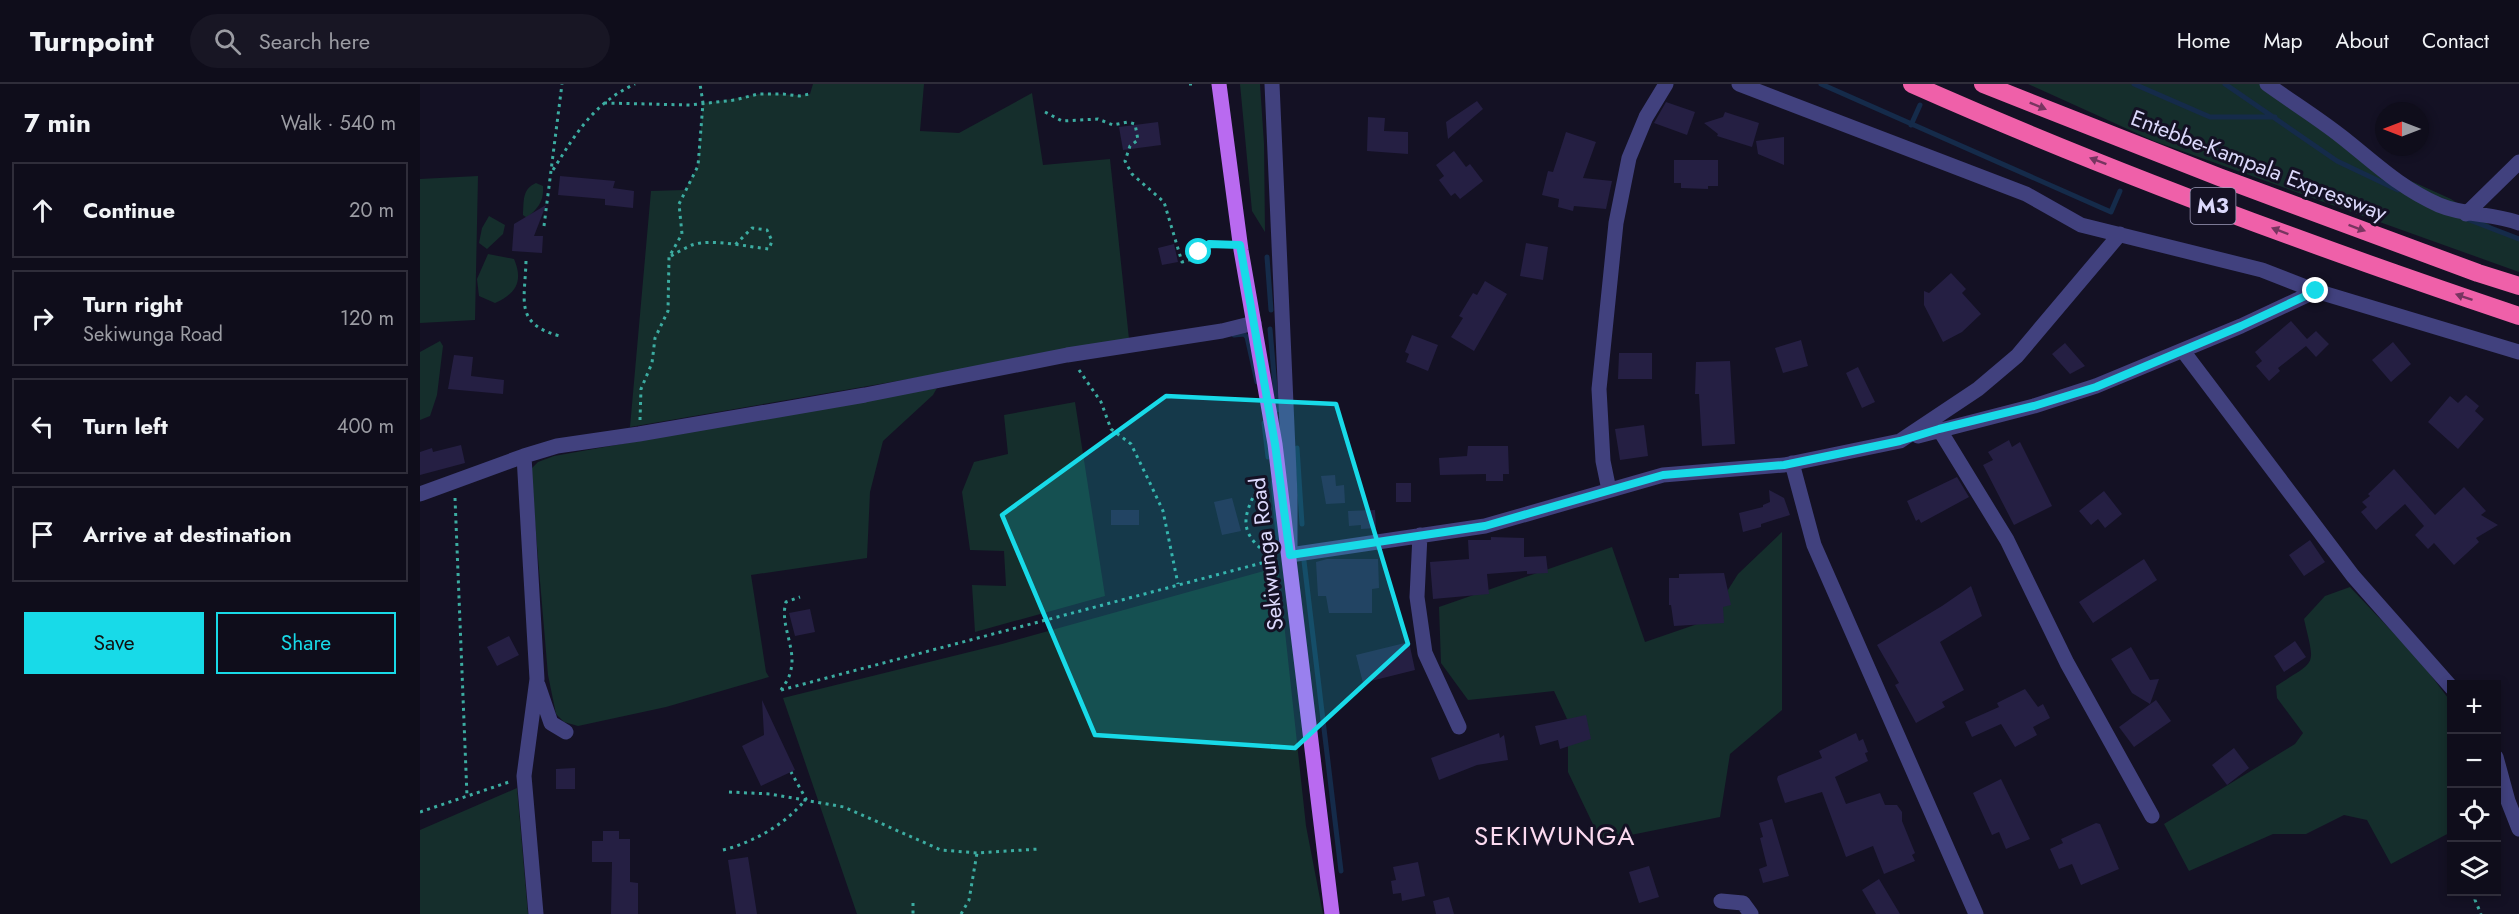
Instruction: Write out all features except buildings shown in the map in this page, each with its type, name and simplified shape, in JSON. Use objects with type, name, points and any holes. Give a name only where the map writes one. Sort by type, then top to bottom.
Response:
[{"type":"highway","name":"M3","points":[[1912,84],[2005,126],[2154,183],[2392,273],[2519,316]]},
{"type":"highway","name":"Entebbe-Kampala Expressway","points":[[1983,84],[2219,177],[2519,286]]},
{"type":"main road","name":"Sekiwunga Road","points":[[1219,84],[1240,245],[1275,444],[1332,914]]},
{"type":"street","points":[[1272,84],[1290,495],[1290,555],[1485,526],[1663,475],[1792,464],[1900,441],[2034,406],[2096,387],[2316,291]]},
{"type":"street","points":[[1609,490],[1603,461],[1599,389],[1616,223],[1629,158],[1646,117],[1666,84]]},
{"type":"street","points":[[1739,84],[2026,194],[2082,225],[2262,270],[2316,291],[2519,352]]},
{"type":"street","points":[[2267,84],[2340,136],[2403,187],[2441,206],[2466,214],[2505,218],[2519,223]]},
{"type":"street","points":[[2466,214],[2519,162]]},
{"type":"street","points":[[1900,441],[1978,389],[2017,356],[2120,234]]},
{"type":"street","points":[[420,494],[557,446],[865,395],[1067,355],[1222,331],[1254,323]]},
{"type":"street","points":[[2183,351],[2353,576],[2447,683]]},
{"type":"street","points":[[1939,429],[2007,540],[2067,663],[2152,816]]},
{"type":"street","points":[[524,456],[537,679],[543,704],[551,723],[566,732]]},
{"type":"street","points":[[1792,464],[1814,545],[1976,914]]},
{"type":"street","points":[[1420,535],[1417,597],[1423,644],[1459,728]]},
{"type":"street","points":[[536,914],[524,776],[537,679]]},
{"type":"street","points":[[2501,775],[2519,829]]},
{"type":"street","points":[[1722,901],[1743,903],[1751,914]]},
{"type":"path","points":[[544,226],[562,84]]},
{"type":"path","points":[[551,172],[595,110],[618,92],[635,84]]},
{"type":"path","points":[[639,434],[641,389],[652,363],[655,338],[668,311],[669,257],[681,234],[679,204],[698,166],[703,103],[700,84]]},
{"type":"path","points":[[1189,84],[1194,84]]},
{"type":"path","points":[[604,102],[690,105],[735,100],[758,94],[799,96],[810,94]]},
{"type":"path","points":[[1045,112],[1062,121],[1098,119],[1113,125],[1128,122],[1135,124],[1138,140],[1130,146],[1125,161],[1132,174],[1164,202],[1182,262],[1189,260],[1209,244],[1240,245]]},
{"type":"path","points":[[669,257],[694,244],[769,249],[772,241],[767,230],[752,228],[735,245]]},
{"type":"path","points":[[526,261],[525,310],[530,322],[542,331],[560,336]]},
{"type":"path","points":[[1067,355],[1101,402],[1111,429],[1131,444],[1149,481],[1163,511],[1178,584]]},
{"type":"path","points":[[800,597],[786,602],[783,611],[791,652],[791,672],[781,690],[1275,559],[1249,536],[1245,519],[1252,499],[1266,473]]},
{"type":"path","points":[[454,481],[467,796]]},
{"type":"path","points":[[791,772],[806,799]]},
{"type":"path","points":[[420,812],[524,776]]},
{"type":"path","points":[[729,792],[806,799],[844,807],[941,850],[977,853],[1039,849]]},
{"type":"path","points":[[723,850],[739,846],[793,815],[806,799]]},
{"type":"path","points":[[961,914],[969,900],[977,853]]},
{"type":"path","points":[[2475,896],[2481,914]]},
{"type":"path","points":[[913,903],[913,914]]},
{"type":"highlighted area","points":[[1166,396],[1336,404],[1408,644],[1295,748],[1095,735],[1002,515]]},
{"type":"green space","points":[[813,84],[924,84],[920,131],[959,133],[1032,93],[1043,165],[1110,159],[1129,339],[630,427],[651,191],[685,190],[698,166],[703,103],[759,94],[810,94]]},
{"type":"green space","points":[[1240,84],[1260,84],[1264,144],[1265,232],[1252,211]]},
{"type":"green space","points":[[2028,84],[2272,84],[2391,172],[2451,199],[2502,233],[2519,237],[2519,272],[2154,141]]},
{"type":"green space","points":[[478,176],[475,320],[420,323],[420,179]]},
{"type":"green space","points":[[536,183],[543,186],[541,201],[527,218],[523,215],[526,192]]},
{"type":"green space","points":[[489,216],[505,225],[503,234],[487,249],[479,243],[482,228]]},
{"type":"green space","points":[[488,254],[514,259],[518,274],[516,286],[508,296],[495,303],[479,296],[477,279]]},
{"type":"green space","points":[[440,341],[443,346],[437,395],[430,416],[420,420],[420,352]]},
{"type":"green space","points":[[937,388],[933,395],[883,441],[870,492],[867,558],[751,575],[766,672],[769,677],[666,707],[578,726],[564,722],[556,714],[548,675],[532,487],[532,468],[538,462],[554,456]]},
{"type":"green space","points":[[1075,402],[1105,596],[975,632],[972,585],[1006,586],[1004,551],[970,550],[962,492],[974,462],[1008,454],[1004,415]]},
{"type":"green space","points":[[1782,532],[1782,710],[1730,754],[1720,817],[1601,841],[1568,772],[1568,721],[1554,691],[1468,700],[1441,663],[1439,607],[1612,547],[1645,642],[1709,620],[1738,574]]},
{"type":"green space","points":[[1278,567],[1306,826],[1323,914],[857,914],[783,698],[1002,644]]},
{"type":"green space","points":[[2350,587],[2421,662],[2447,697],[2447,834],[2391,864],[2367,820],[2344,815],[2306,834],[2273,834],[2189,871],[2164,824],[2295,744],[2303,733],[2277,698],[2276,686],[2300,671],[2310,661],[2310,646],[2304,619],[2325,596]]},
{"type":"green space","points":[[517,788],[528,914],[420,914],[420,830]]},
{"type":"waterway","points":[[1821,84],[2111,212],[2120,191]]},
{"type":"waterway","points":[[2134,84],[2210,117],[2275,117]]},
{"type":"waterway","points":[[2225,84],[2337,161],[2398,190]]},
{"type":"waterway","points":[[1911,125],[1920,105]]},
{"type":"waterway","points":[[2467,219],[2519,239]]},
{"type":"waterway","points":[[1267,257],[1271,310]]},
{"type":"waterway","points":[[1270,329],[1277,410]]},
{"type":"waterway","points":[[1234,335],[1244,334],[1247,337],[1257,382]]},
{"type":"waterway","points":[[1264,423],[1268,457]]},
{"type":"waterway","points":[[1297,448],[1302,524]]},
{"type":"waterway","points":[[1273,482],[1279,547]]},
{"type":"waterway","points":[[1304,561],[1341,871]]},
{"type":"district","name":"SEKIWUNGA","points":[[1555,836]]},
{"type":"route","points":[[1199,252],[1209,244],[1240,245],[1275,444],[1290,555],[1485,526],[1663,475],[1792,464],[1900,441],[2034,406],[2096,387],[2241,326],[2316,291]]}]
